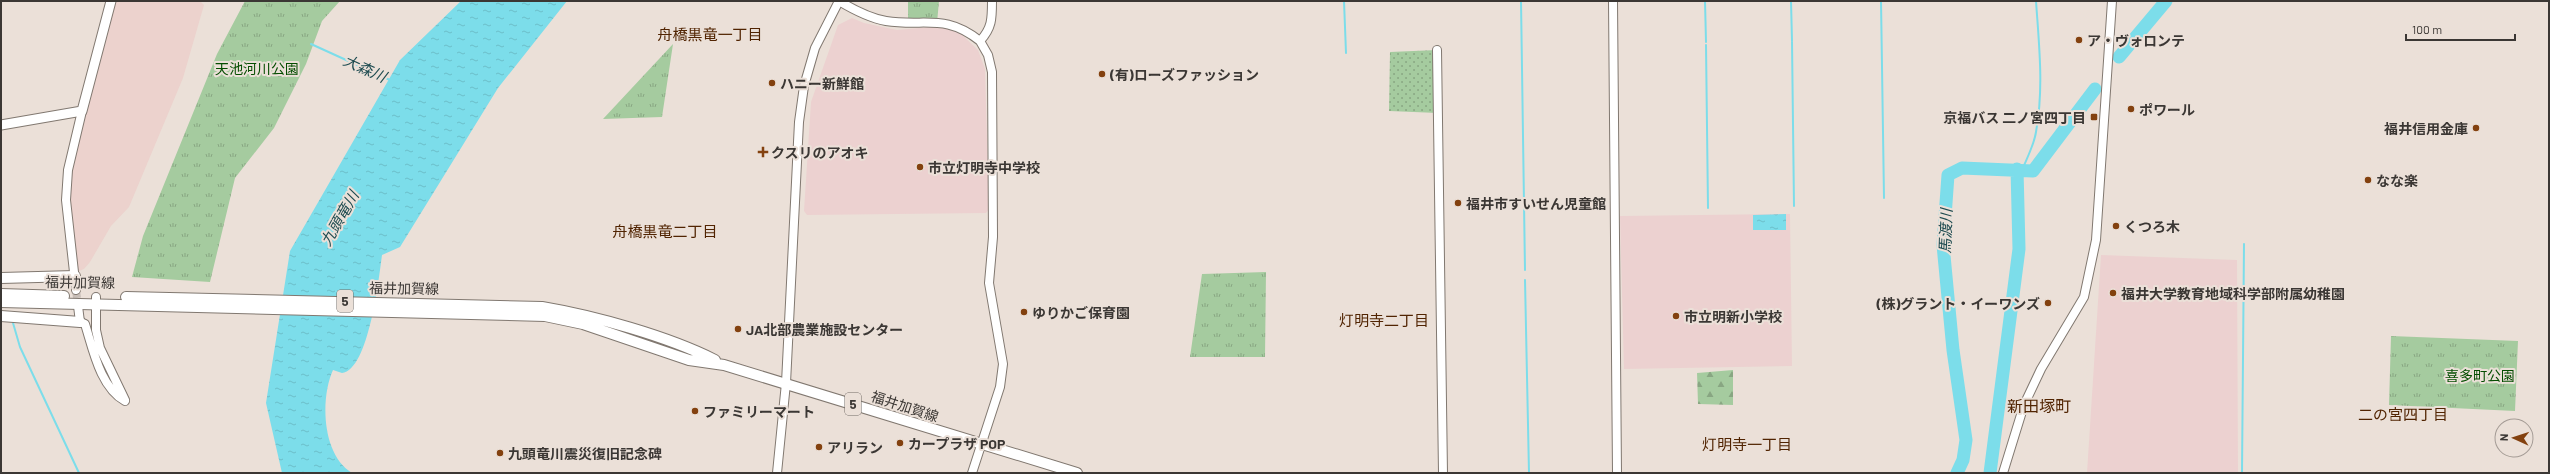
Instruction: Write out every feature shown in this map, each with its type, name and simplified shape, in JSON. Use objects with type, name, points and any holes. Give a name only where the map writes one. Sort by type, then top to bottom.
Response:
[{"type":"main road","points":[[1,125],[82,111],[111,1]]},
{"type":"main road","points":[[1,278],[75,276]]},
{"type":"main road","name":"福井加賀線","points":[[1,294],[98,299],[517,305],[542,307],[696,351],[724,365],[1077,473]]},
{"type":"main road","name":"福井加賀線","points":[[1,302],[98,299]]},
{"type":"main road","points":[[1,316],[80,322]]},
{"type":"street","points":[[777,473],[786,383],[799,122],[804,86],[815,48],[839,1],[872,18],[887,21],[952,24],[965,29],[980,41],[988,55],[992,72],[993,237],[989,283],[1003,364],[1000,387],[972,473]]},
{"type":"street","points":[[980,41],[992,23],[992,1]]},
{"type":"street","points":[[1613,1],[1618,473]]},
{"type":"street","points":[[2003,473],[2024,405],[2041,368],[2084,297],[2096,240],[2112,1]]},
{"type":"street","points":[[1437,50],[1443,473]]},
{"type":"street","points":[[76,290],[66,200],[68,170],[82,111]]},
{"type":"street","points":[[78,306],[80,322],[85,324],[106,381],[113,392],[125,401],[100,348],[96,330],[98,299]]},
{"type":"shaded area","points":[[116,1],[200,1],[204,5],[183,78],[129,207],[111,226],[90,262],[84,269],[79,271],[77,270],[70,211],[71,175],[76,146]]},
{"type":"shaded area","points":[[852,18],[864,23],[897,30],[940,26],[958,31],[978,50],[985,69],[989,209],[986,213],[807,215],[804,211],[811,102],[838,25]]},
{"type":"shaded area","points":[[1790,214],[1792,366],[1624,369],[1620,216]]},
{"type":"shaded area","points":[[2101,255],[2237,260],[2238,473],[2087,473]]},
{"type":"green space","name":"天池河川公園","points":[[245,1],[340,1],[322,21],[306,64],[274,128],[235,178],[210,282],[132,277],[143,236],[217,54]]},
{"type":"green space","points":[[908,1],[939,1],[937,23],[908,19]]},
{"type":"green space","points":[[673,44],[662,117],[603,119]]},
{"type":"green space","points":[[1437,50],[1438,113],[1389,111],[1390,52]]},
{"type":"green space","points":[[1266,272],[1265,357],[1190,357],[1202,274]]},
{"type":"green space","name":"喜多町公園","points":[[2391,336],[2518,341],[2515,411],[2389,405]]},
{"type":"green space","points":[[1733,370],[1733,405],[1698,404],[1697,373]]},
{"type":"water","name":"九頭竜川","points":[[461,1],[567,1],[498,88],[400,247],[382,255],[375,301],[366,340],[359,356],[351,368],[342,373],[333,370],[326,396],[326,426],[329,440],[342,465],[352,473],[282,473],[266,403],[290,251],[400,60]]},
{"type":"water","points":[[1786,214],[1786,230],[1753,230],[1753,215]]},
{"type":"waterway","points":[[1344,1],[1346,53]]},
{"type":"waterway","points":[[1521,1],[1525,270]]},
{"type":"waterway","points":[[1705,1],[1706,42]]},
{"type":"waterway","points":[[1791,1],[1792,41]]},
{"type":"waterway","points":[[1881,1],[1884,198]]},
{"type":"waterway","points":[[2022,170],[2035,137],[2040,99],[2040,66],[2036,1]]},
{"type":"waterway","name":"馬渡川","points":[[2119,57],[2166,1]]},
{"type":"waterway","points":[[1792,42],[1794,206]]},
{"type":"waterway","name":"大森川","points":[[311,44],[390,80]]},
{"type":"waterway","points":[[1706,45],[1708,208]]},
{"type":"waterway","name":"馬渡川","points":[[1957,473],[1963,460],[1966,440],[1953,350],[1943,245],[1948,175],[1962,168],[2033,171],[2095,89]]},
{"type":"waterway","points":[[1990,473],[2019,249],[2017,169]]},
{"type":"waterway","points":[[2242,473],[2244,244]]},
{"type":"waterway","points":[[1525,280],[1529,473]]},
{"type":"waterway","points":[[13,323],[20,347],[79,473]]},
{"type":"tunnel","points":[[76,290],[78,306]]},
{"type":"place","name":"ア・ヴォロンテ","points":[[2079,40]]},
{"type":"place","name":"(有)ローズファッション","points":[[1102,74]]},
{"type":"place","name":"ハニー新鮮館","points":[[772,83]]},
{"type":"place","name":"ポワール","points":[[2131,109]]},
{"type":"place","name":"京福バス 二ノ宮四丁目","points":[[2094,117]]},
{"type":"place","name":"福井信用金庫","points":[[2476,128]]},
{"type":"place","name":"クスリのアオキ","points":[[763,152]]},
{"type":"place","name":"市立灯明寺中学校","points":[[920,167]]},
{"type":"place","name":"なな楽","points":[[2368,180]]},
{"type":"place","name":"福井市すいせん児童館","points":[[1458,203]]},
{"type":"place","name":"くつろ木","points":[[2116,226]]},
{"type":"place","name":"福井大学教育地域科学部附属幼稚園","points":[[2113,293]]},
{"type":"place","name":"(株)グラント・イーワンズ","points":[[2048,303]]},
{"type":"place","name":"ゆりかご保育園","points":[[1024,312]]},
{"type":"place","name":"市立明新小学校","points":[[1676,316]]},
{"type":"place","name":"JA北部農業施設センター","points":[[738,329]]},
{"type":"place","name":"ファミリーマート","points":[[695,411]]},
{"type":"place","name":"カープラザ POP","points":[[900,443]]},
{"type":"place","name":"アリラン","points":[[819,447]]},
{"type":"place","name":"九頭竜川震災復旧記念碑","points":[[500,453]]},
{"type":"district","name":"舟橋黒竜一丁目","points":[[710,34]]},
{"type":"district","name":"舟橋黒竜二丁目","points":[[665,231]]},
{"type":"district","name":"灯明寺二丁目","points":[[1384,320]]},
{"type":"district","name":"新田塚町","points":[[2039,405]]},
{"type":"district","name":"二の宮四丁目","points":[[2403,414]]},
{"type":"district","name":"灯明寺一丁目","points":[[1747,444]]}]
